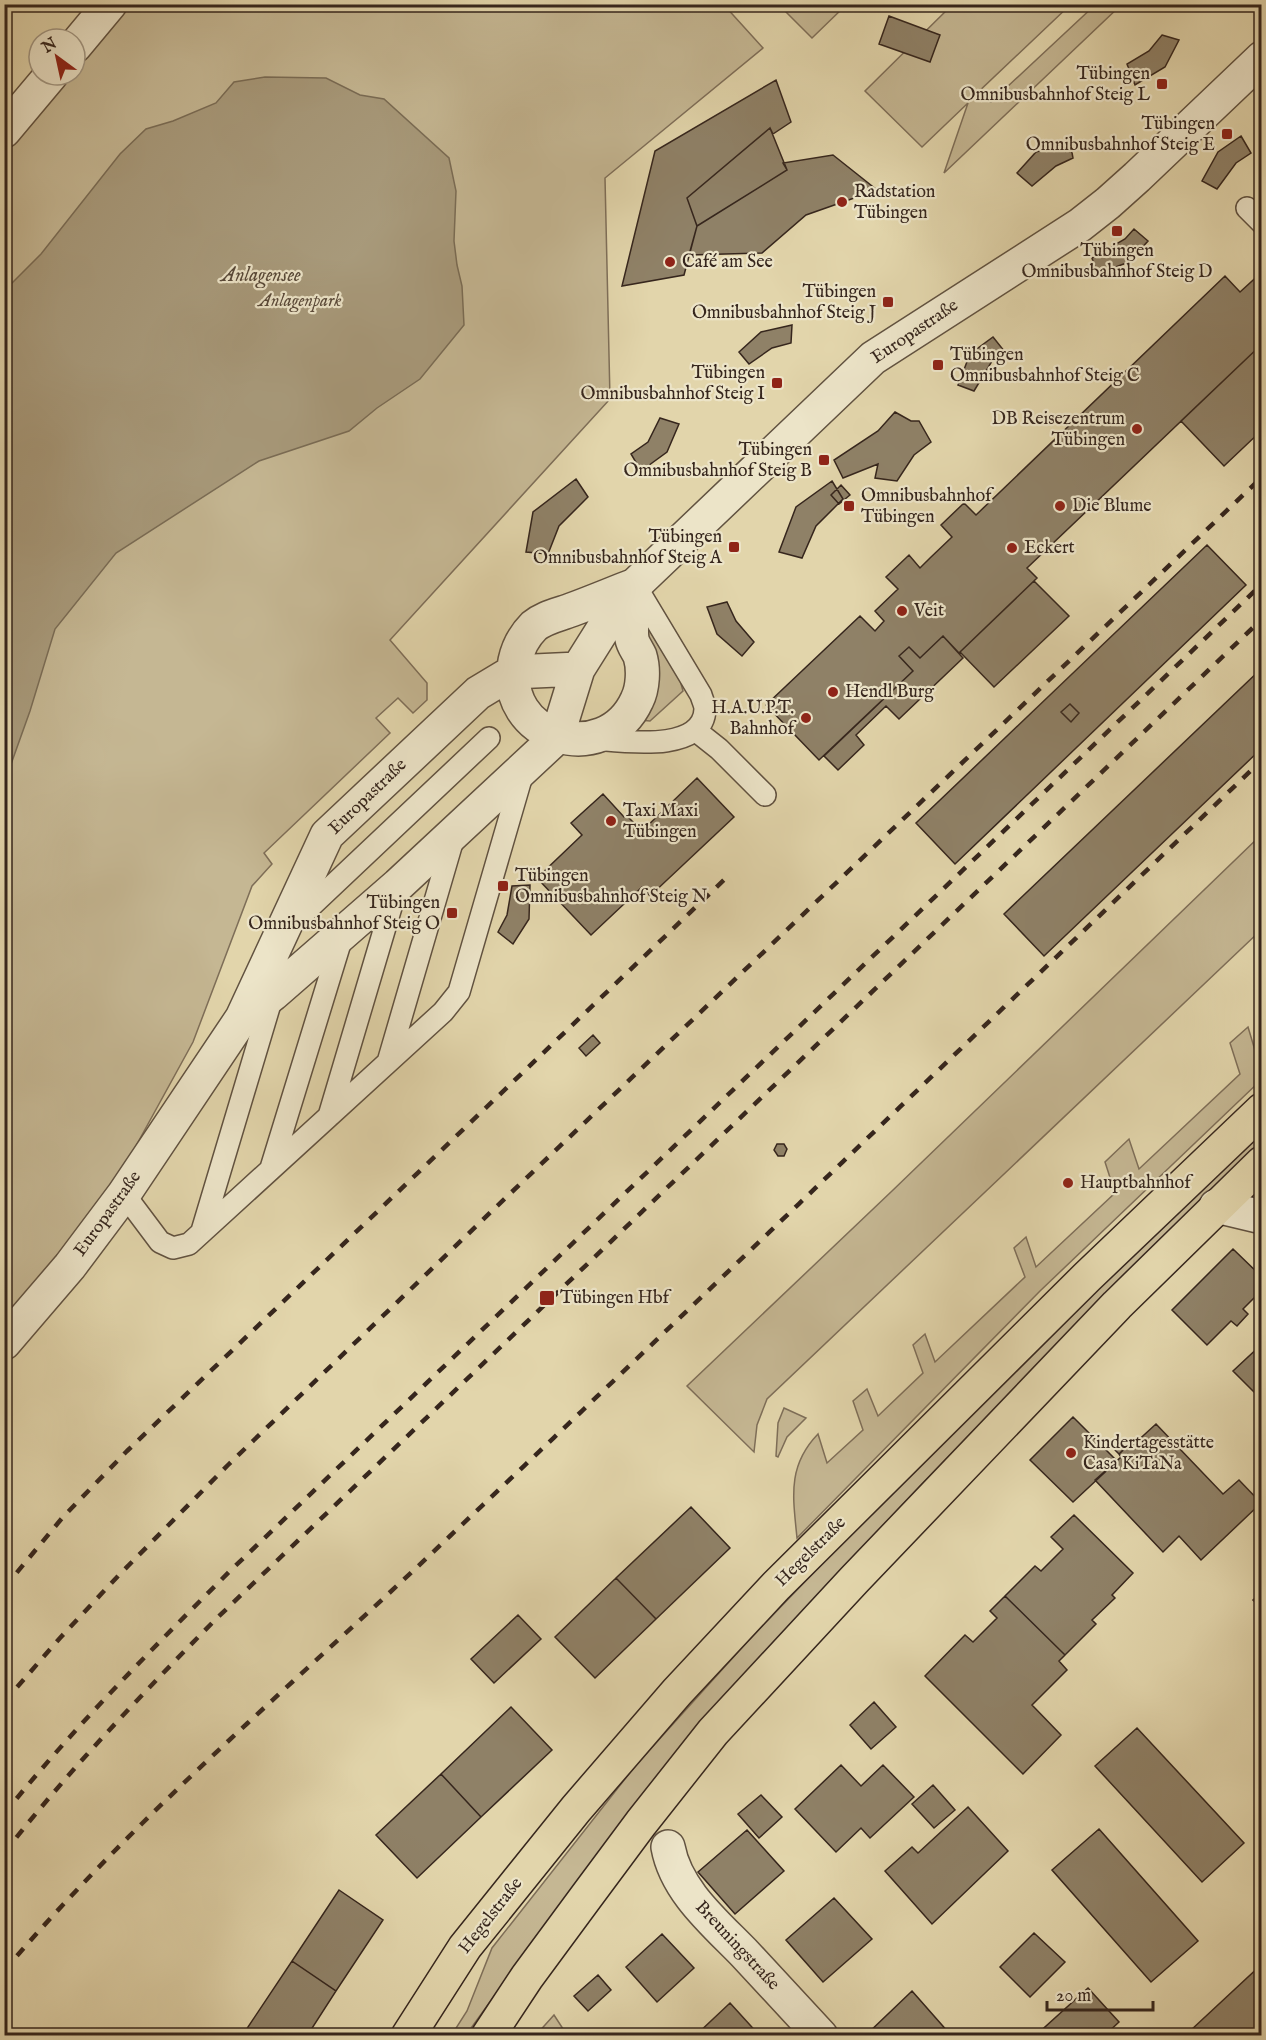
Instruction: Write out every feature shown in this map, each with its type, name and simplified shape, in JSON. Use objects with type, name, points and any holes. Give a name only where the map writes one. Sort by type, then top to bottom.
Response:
[{"type":"main road","name":"Hegelstraße","points":[[408,2036],[465,1947],[576,1809],[677,1692],[776,1586],[1087,1277],[1262,1110]]},
{"type":"main road","points":[[488,2036],[527,1977],[713,1732],[1117,1305],[1262,1163]]},
{"type":"street","points":[[87,32],[110,4]]},
{"type":"street","name":"Europastraße","points":[[242,1018],[273,994],[398,885],[557,737],[578,669],[610,618],[635,585],[873,358],[1080,225],[1108,203],[1262,58]]},
{"type":"street","points":[[4,131],[41,87]]},
{"type":"street","points":[[635,585],[632,639],[641,658],[642,679],[638,699],[628,717],[611,730],[589,739],[557,737],[537,726],[522,709],[514,691],[513,672],[518,650],[525,637],[548,617],[635,585]]},
{"type":"street","name":"Europastraße","points":[[4,1343],[70,1266],[124,1194],[242,1018],[327,835],[478,693],[513,672],[578,669]]},
{"type":"street","points":[[1216,1206],[1262,1217]]},
{"type":"street","name":"Breuningstraße","points":[[668,1847],[676,1873],[696,1902],[820,2036]]},
{"type":"lane","points":[[589,739],[667,742],[695,730],[701,722],[705,709],[701,695],[635,585]]},
{"type":"lane","points":[[695,730],[719,749],[765,795]]},
{"type":"lane","points":[[279,936],[489,738]]},
{"type":"lane","points":[[124,1194],[160,1242],[173,1248],[189,1244],[443,1012],[459,992],[524,766]]},
{"type":"lane","points":[[387,1063],[456,830]]},
{"type":"lane","points":[[329,1117],[398,885]]},
{"type":"lane","points":[[271,1169],[343,933]]},
{"type":"lane","points":[[202,1231],[273,994]]},
{"type":"green space","name":"Anlagenpark","points":[[110,5],[724,5],[763,48],[605,178],[610,399],[390,640],[427,683],[427,700],[413,713],[398,698],[376,718],[390,733],[264,853],[272,864],[252,886],[193,1042],[70,1266],[5,1343],[5,131],[41,87],[87,87],[87,32]]},
{"type":"green space","points":[[779,5],[846,5],[812,38]]},
{"type":"green space","points":[[952,5],[1070,5],[973,97],[991,102],[1095,5],[1121,5],[944,173],[968,103],[922,147],[865,91]]},
{"type":"green space","points":[[647,626],[680,680],[683,691],[650,721],[639,720]]},
{"type":"green space","points":[[1261,835],[1261,930],[767,1399],[757,1425],[754,1452],[687,1386]]},
{"type":"green space","points":[[1248,1027],[1257,1057],[1261,1054],[1261,1080],[1040,1291],[797,1538],[794,1483],[801,1458],[818,1434],[827,1463],[863,1430],[853,1401],[867,1389],[878,1416],[923,1373],[913,1345],[925,1334],[935,1362],[1025,1277],[1014,1248],[1026,1237],[1036,1267],[1115,1193],[1105,1162],[1129,1139],[1139,1169],[1240,1074],[1230,1043]]},
{"type":"green space","points":[[1261,1126],[1261,1142],[1119,1280],[919,1487],[736,1683],[534,1941],[466,2035],[451,2036],[467,2011],[492,1948],[636,1765],[747,1642],[934,1447]]},
{"type":"green space","points":[[784,1408],[806,1418],[787,1437],[778,1457],[776,1456],[778,1423]]},
{"type":"green space","points":[[554,2015],[567,2035],[536,2035]]},
{"type":"water","name":"Anlagensee","points":[[265,77],[326,78],[360,95],[384,99],[449,158],[456,191],[454,241],[462,286],[464,325],[420,379],[377,408],[349,431],[259,461],[116,553],[55,629],[30,711],[5,781],[5,290],[41,254],[120,154],[146,129],[173,121],[216,103],[234,82]]},
{"type":"building","points":[[889,16],[940,35],[930,62],[879,44]]},
{"type":"building","points":[[1162,35],[1179,40],[1165,67],[1135,85],[1127,64],[1149,51]]},
{"type":"building","points":[[776,80],[791,122],[773,134],[770,128],[687,198],[697,226],[684,275],[622,286],[655,151]]},
{"type":"building","points":[[770,128],[787,170],[697,226],[687,198]]},
{"type":"building","points":[[1241,136],[1251,153],[1236,163],[1217,189],[1202,181],[1218,152]]},
{"type":"building","points":[[1070,142],[1073,158],[1056,166],[1032,186],[1017,173],[1036,152]]},
{"type":"building","points":[[833,155],[877,190],[806,215],[762,253],[689,255],[697,226],[787,170],[783,163]]},
{"type":"building","points":[[1134,229],[1148,241],[1129,262],[1097,274],[1092,258],[1125,239]]},
{"type":"building","points":[[1262,272],[1262,344],[1027,568],[1037,578],[959,653],[943,636],[920,658],[909,647],[899,656],[913,671],[819,760],[766,705],[860,616],[875,631],[884,621],[875,611],[898,589],[886,577],[909,555],[920,568],[952,537],[941,525],[964,503],[976,515],[1225,276],[1240,292]]},
{"type":"building","points":[[792,325],[791,343],[772,348],[749,364],[739,352],[761,332]]},
{"type":"building","points":[[993,337],[1005,352],[992,361],[974,391],[958,385],[970,354]]},
{"type":"building","points":[[1262,344],[1262,430],[1224,466],[1181,421]]},
{"type":"building","points":[[895,412],[911,421],[919,421],[931,442],[914,455],[897,481],[875,478],[878,464],[843,478],[834,460],[878,431]]},
{"type":"building","points":[[660,418],[679,424],[667,452],[641,471],[631,454],[648,442]]},
{"type":"building","points":[[576,479],[588,497],[559,526],[548,554],[526,552],[533,512]]},
{"type":"building","points":[[832,481],[843,499],[816,526],[802,558],[779,552],[796,507]]},
{"type":"building","points":[[841,485],[850,495],[839,504],[831,495]]},
{"type":"building","points":[[1207,545],[1246,585],[955,864],[916,823]]},
{"type":"building","points":[[1034,581],[1069,616],[994,687],[960,652]]},
{"type":"building","points":[[727,602],[736,621],[754,642],[742,656],[717,634],[707,607]]},
{"type":"building","points":[[943,636],[963,658],[899,719],[886,706],[856,735],[864,745],[838,770],[824,756],[913,671],[899,656],[909,647],[920,658]]},
{"type":"building","points":[[1262,668],[1262,748],[1044,956],[1004,914]]},
{"type":"building","points":[[1070,704],[1079,713],[1071,722],[1061,712]]},
{"type":"building","points":[[697,778],[734,817],[650,896],[642,887],[591,935],[537,878],[582,835],[571,823],[603,794],[624,817],[626,815],[642,831]]},
{"type":"building","points":[[530,885],[529,919],[513,944],[498,932],[507,915],[512,886]]},
{"type":"building","points":[[593,1035],[600,1043],[586,1056],[579,1048]]},
{"type":"building","points":[[777,1144],[784,1144],[787,1149],[784,1156],[778,1156],[774,1150]]},
{"type":"building","points":[[1233,1249],[1262,1277],[1262,1290],[1243,1309],[1248,1314],[1237,1326],[1231,1321],[1207,1345],[1172,1310]]},
{"type":"building","points":[[1262,1344],[1262,1400],[1233,1371]]},
{"type":"building","points":[[1073,1417],[1117,1461],[1073,1502],[1030,1460]]},
{"type":"building","points":[[1156,1424],[1223,1494],[1239,1480],[1261,1503],[1201,1560],[1179,1536],[1163,1552],[1095,1480],[1121,1457],[1119,1454],[1124,1449],[1131,1443],[1133,1445]]},
{"type":"building","points":[[1127,1439],[1131,1443],[1119,1454],[1115,1450]]},
{"type":"building","points":[[691,1507],[730,1548],[656,1619],[616,1578]]},
{"type":"building","points":[[1074,1515],[1133,1573],[1112,1595],[1115,1598],[1092,1620],[1096,1624],[1065,1655],[1005,1596],[1035,1566],[1041,1571],[1063,1549],[1051,1537]]},
{"type":"building","points":[[616,1578],[656,1619],[595,1678],[555,1637]]},
{"type":"building","points":[[1262,1592],[1262,1609],[1253,1600]]},
{"type":"building","points":[[1005,1596],[1065,1655],[1059,1661],[1067,1670],[1032,1705],[1061,1735],[1023,1774],[925,1676],[965,1635],[973,1642],[997,1618],[990,1611]]},
{"type":"building","points":[[518,1615],[541,1639],[494,1683],[471,1659]]},
{"type":"building","points":[[874,1702],[896,1727],[871,1749],[850,1725]]},
{"type":"building","points":[[511,1707],[552,1750],[481,1817],[441,1774]]},
{"type":"building","points":[[1137,1728],[1244,1843],[1202,1882],[1095,1766]]},
{"type":"building","points":[[841,1765],[861,1786],[883,1765],[914,1797],[870,1838],[861,1828],[836,1852],[795,1809]]},
{"type":"building","points":[[441,1774],[481,1817],[417,1878],[376,1835]]},
{"type":"building","points":[[933,1785],[955,1810],[934,1828],[912,1804]]},
{"type":"building","points":[[761,1795],[782,1817],[759,1838],[738,1814]]},
{"type":"building","points":[[968,1807],[1008,1851],[932,1924],[885,1871],[912,1847],[918,1853]]},
{"type":"building","points":[[1099,1829],[1198,1941],[1151,1982],[1052,1870]]},
{"type":"building","points":[[747,1830],[784,1871],[735,1914],[698,1872]]},
{"type":"building","points":[[339,1890],[383,1920],[336,1991],[292,1961]]},
{"type":"building","points":[[834,1898],[872,1939],[823,1982],[786,1940]]},
{"type":"building","points":[[1034,1933],[1065,1962],[1030,1997],[1000,1967]]},
{"type":"building","points":[[662,1934],[694,1968],[657,2002],[626,1967]]},
{"type":"building","points":[[292,1961],[336,1991],[307,2036],[247,2036],[244,2033]]},
{"type":"building","points":[[1262,1964],[1262,2036],[1196,2036],[1191,2030]]},
{"type":"building","points":[[598,1975],[611,1990],[588,2011],[574,1996]]},
{"type":"building","points":[[1088,1988],[1119,2022],[1104,2036],[1035,2036]]},
{"type":"building","points":[[912,1991],[949,2033],[946,2036],[865,2036]]},
{"type":"building","points":[[730,2003],[760,2036],[695,2036]]},
{"type":"railway","points":[[4,1702],[119,1575],[228,1465],[1262,477]]},
{"type":"railway","points":[[4,1814],[86,1719],[230,1571],[1262,584]]},
{"type":"railway","points":[[4,1853],[107,1733],[216,1619],[1262,619]]},
{"type":"railway","points":[[4,1971],[56,1913],[165,1801],[552,1439],[1262,760]]},
{"type":"railway","points":[[4,1588],[63,1517],[127,1451],[725,879]]},
{"type":"place","name":"Tübingen Omnibusbahnhof Steig L","points":[[1162,84]]},
{"type":"place","name":"Tübingen Omnibusbahnhof Steig E","points":[[1227,134]]},
{"type":"place","name":"Radstation Tübingen","points":[[842,202]]},
{"type":"place","name":"Tübingen Omnibusbahnhof Steig D","points":[[1117,231]]},
{"type":"place","name":"Café am See","points":[[670,262]]},
{"type":"place","name":"Tübingen Omnibusbahnhof Steig J","points":[[888,302]]},
{"type":"place","name":"Tübingen Omnibusbahnhof Steig C","points":[[938,365]]},
{"type":"place","name":"Tübingen Omnibusbahnhof Steig I","points":[[777,383]]},
{"type":"place","name":"DB Reisezentrum Tübingen","points":[[1137,429]]},
{"type":"place","name":"Tübingen Omnibusbahnhof Steig B","points":[[824,460]]},
{"type":"place","name":"Omnibusbahnhof Tübingen","points":[[849,506]]},
{"type":"place","name":"Die Blume","points":[[1060,506]]},
{"type":"place","name":"Tübingen Omnibusbahnhof Steig A","points":[[734,547]]},
{"type":"place","name":"Eckert","points":[[1012,548]]},
{"type":"place","name":"Veit","points":[[902,611]]},
{"type":"place","name":"Hendl Burg","points":[[833,692]]},
{"type":"place","name":"H.A.U.P.T. Bahnhof","points":[[806,718]]},
{"type":"place","name":"Taxi Maxi Tübingen","points":[[611,821]]},
{"type":"place","name":"Tübingen Omnibusbahnhof Steig N","points":[[503,886]]},
{"type":"place","name":"Tübingen Omnibusbahnhof Steig O","points":[[452,913]]},
{"type":"place","name":"Hauptbahnhof","points":[[1068,1183]]},
{"type":"place","name":"Tübingen Hbf","points":[[547,1298]]},
{"type":"place","name":"Kindertagesstätte Casa KiTaNa","points":[[1071,1453]]}]
